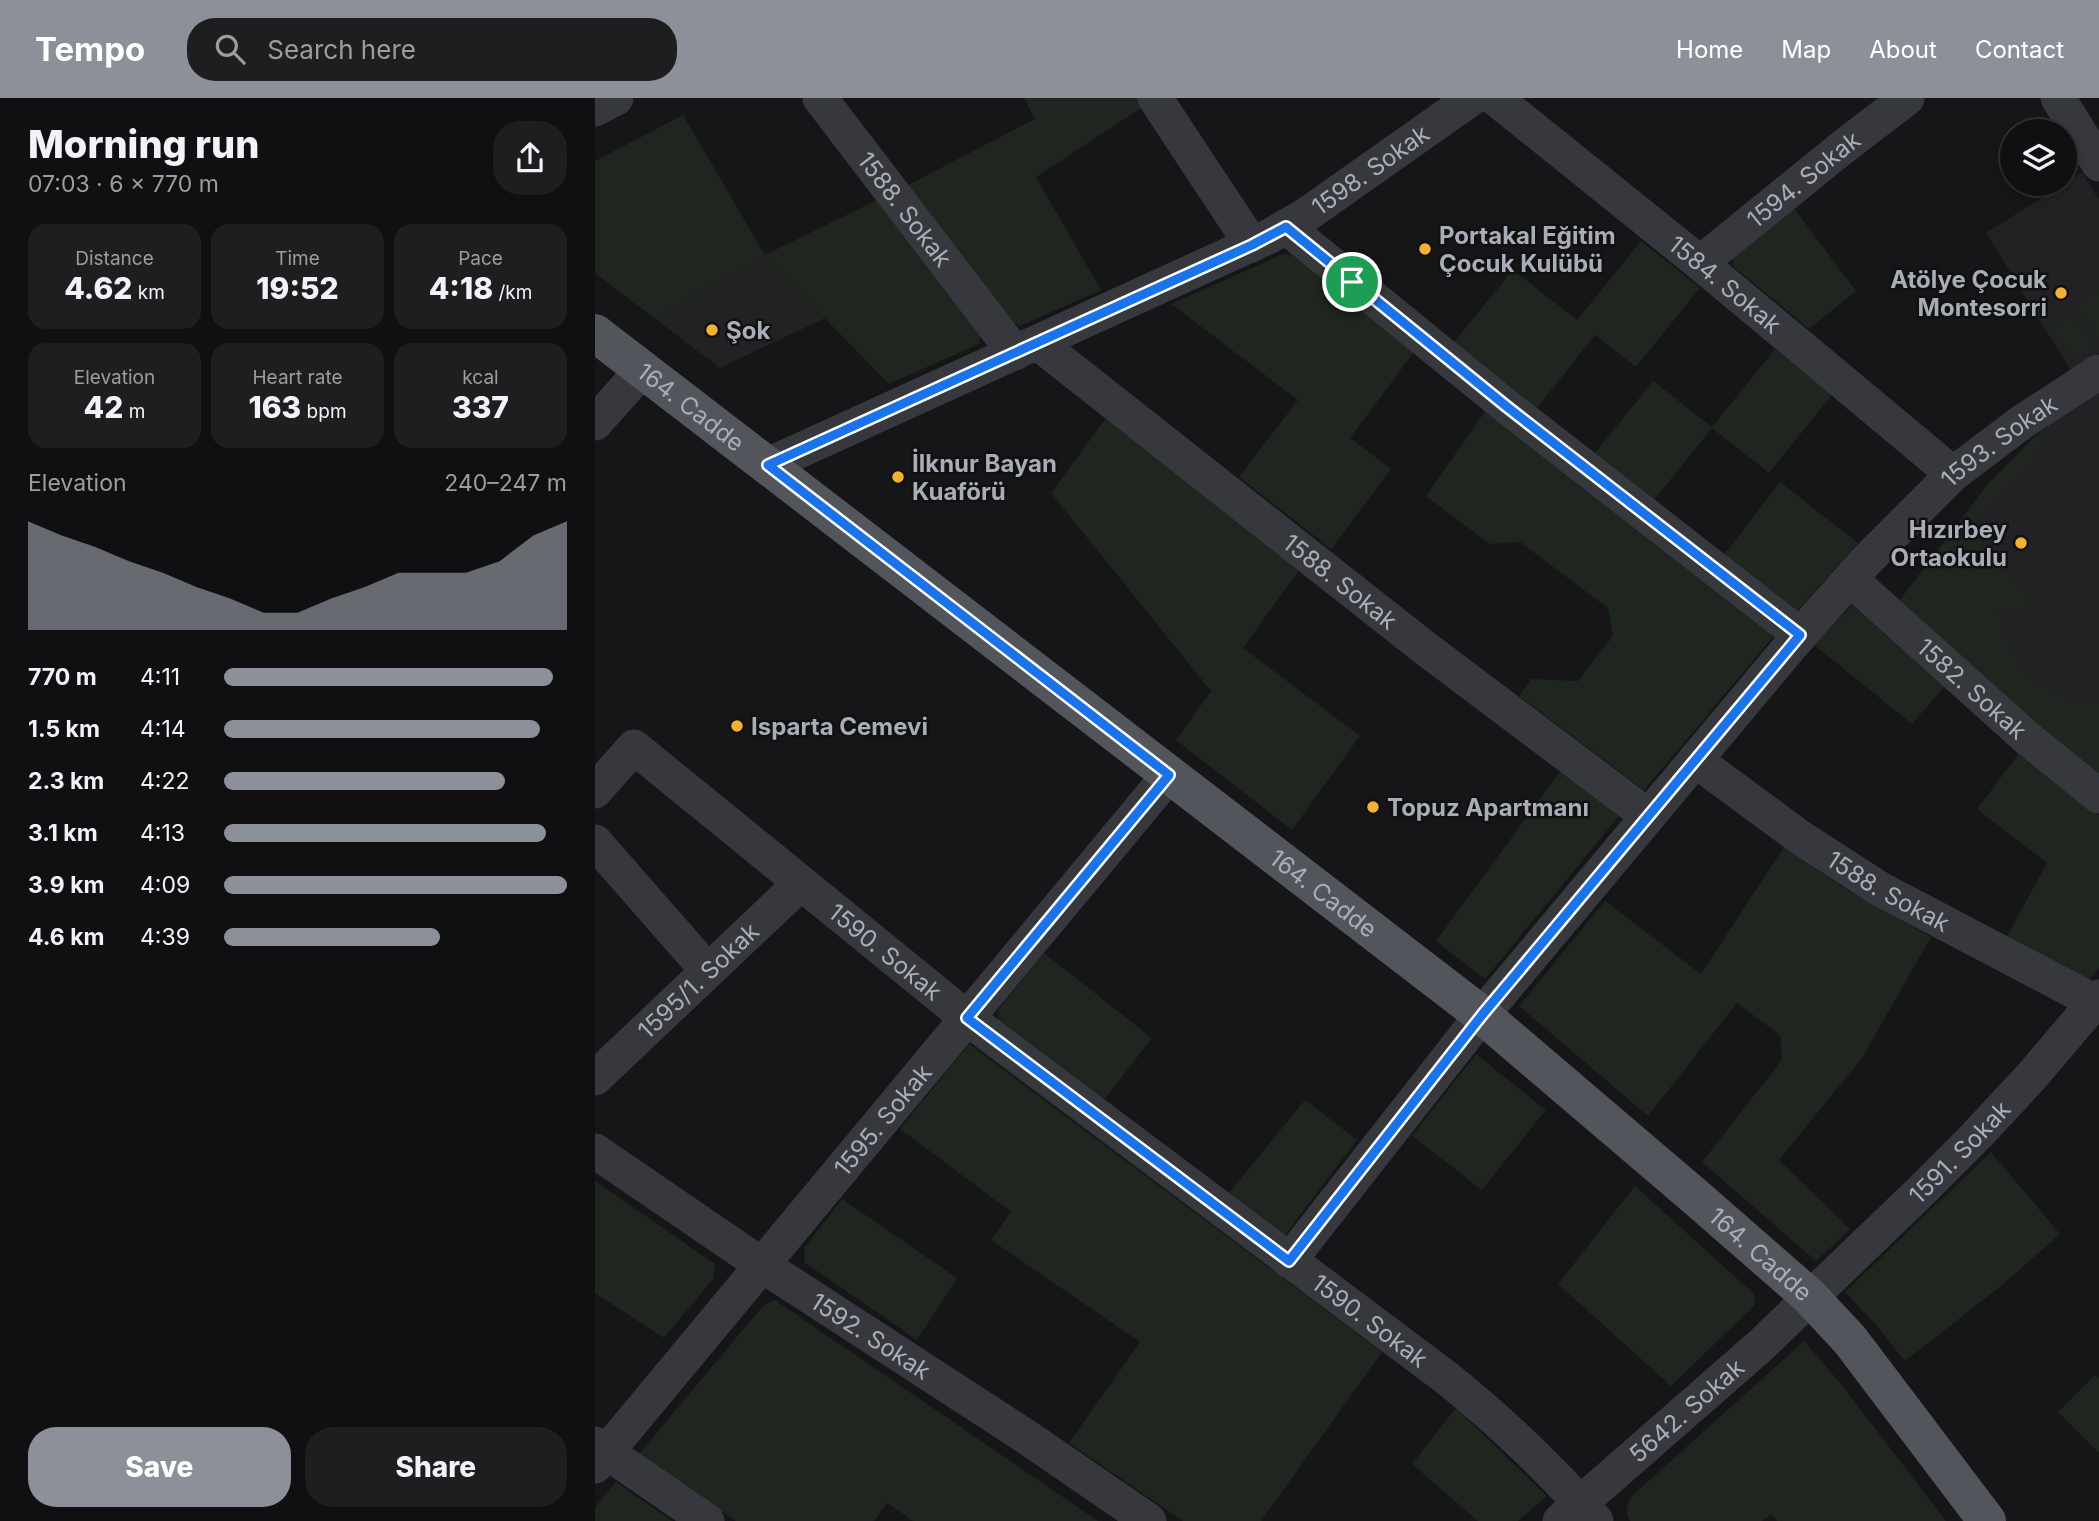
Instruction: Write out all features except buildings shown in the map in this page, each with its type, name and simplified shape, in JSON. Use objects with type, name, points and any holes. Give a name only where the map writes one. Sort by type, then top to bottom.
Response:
[{"type":"main road","name":"164. Cadde","points":[[595,333],[1482,1015],[1699,1199],[1810,1297],[1850,1340],[1987,1521]]},
{"type":"street","points":[[595,109],[616,98]]},
{"type":"street","name":"1588. Sokak","points":[[820,98],[1026,348],[1648,816]]},
{"type":"street","points":[[1155,98],[1252,245]]},
{"type":"street","name":"1598. Sokak","points":[[768,465],[1252,245],[1286,227],[1472,98]]},
{"type":"street","name":"1584. Sokak","points":[[1495,98],[1700,263],[1953,474]]},
{"type":"street","name":"1594. Sokak","points":[[1700,263],[1843,146],[1907,98]]},
{"type":"street","points":[[2058,98],[2099,164]]},
{"type":"street","points":[[1286,227],[1506,406],[1800,635]]},
{"type":"street","points":[[595,424],[643,369]]},
{"type":"street","name":"1593. Sokak","points":[[1289,1261],[1482,1015],[1850,579],[1953,474],[2022,422],[2099,372]]},
{"type":"street","name":"1582. Sokak","points":[[1850,579],[2018,730],[2099,796]]},
{"type":"street","name":"1590. Sokak","points":[[595,790],[634,747],[967,1018],[1428,1364],[1484,1409],[1531,1452],[1579,1515]]},
{"type":"street","name":"1588. Sokak","points":[[1695,760],[1801,838],[1879,889],[2097,1000]]},
{"type":"street","name":"1595. Sokak","points":[[599,1453],[762,1265],[1169,775]]},
{"type":"street","points":[[595,842],[708,971]]},
{"type":"street","name":"1595/1. Sokak","points":[[595,1077],[801,883]]},
{"type":"street","name":"1591. Sokak","points":[[1810,1297],[1976,1136],[2097,1000]]},
{"type":"street","name":"1592. Sokak","points":[[595,1151],[1149,1521]]},
{"type":"street","name":"5642. Sokak","points":[[1579,1515],[1810,1297]]},
{"type":"street","points":[[599,1453],[707,1521]]},
{"type":"shaded area","points":[[1024,98],[1138,98],[1144,106],[1036,177],[1101,290],[1020,326],[1010,321],[906,186],[1035,119]]},
{"type":"shaded area","points":[[683,115],[765,255],[877,200],[981,335],[979,344],[889,384],[764,256],[654,318],[595,273],[595,161]]},
{"type":"shaded area","name":"Atölye Çocuk Montesorri","points":[[2082,172],[2099,200],[2099,353],[2071,371],[1986,233],[2044,196],[2077,196],[2077,175]]},
{"type":"shaded area","points":[[1793,207],[1856,291],[1809,329],[1733,266],[1733,257]]},
{"type":"shaded area","points":[[1641,241],[1700,288],[1636,367],[1595,335],[1537,408],[1453,343],[1513,270],[1577,320]]},
{"type":"shaded area","points":[[1283,254],[1295,256],[1414,352],[1350,438],[1391,469],[1331,549],[1239,477],[1298,400],[1171,304]]},
{"type":"shaded area","points":[[764,256],[825,318],[720,368],[654,318]]},
{"type":"shaded area","points":[[2099,291],[2099,340],[2077,305]]},
{"type":"shaded area","points":[[2072,313],[2094,347],[2074,360],[2052,326]]},
{"type":"shaded area","points":[[1775,349],[1832,395],[1769,473],[1712,428],[1654,500],[1595,453],[1653,381],[1712,427]]},
{"type":"shaded area","name":"Hızırbey Ortaokulu","points":[[2099,390],[2099,758],[1900,600],[1987,485],[2045,427]]},
{"type":"shaded area","points":[[1486,410],[1774,636],[1644,790],[1519,696],[1531,679],[1578,681],[1613,636],[1608,608],[1520,542],[1490,544],[1426,496]]},
{"type":"shaded area","points":[[1106,418],[1299,570],[1243,648],[1360,736],[1292,830],[1176,740],[1211,691],[1051,493]]},
{"type":"shaded area","points":[[2037,434],[2046,446],[1992,500],[1966,532],[2036,606],[1998,610],[2010,648],[2019,663],[2044,687],[2060,696],[2099,704],[2099,776],[2012,707],[1900,600],[1987,485]]},
{"type":"shaded area","points":[[1780,482],[1858,543],[1796,612],[1724,555]]},
{"type":"shaded area","points":[[1852,605],[1944,687],[1912,724],[1814,645]]},
{"type":"shaded area","points":[[2020,752],[2065,791],[2099,815],[2099,968],[2089,980],[2007,936],[2047,863],[1977,809]]},
{"type":"shaded area","points":[[1561,770],[1619,816],[1485,979],[1436,941]]},
{"type":"shaded area","points":[[1784,847],[1841,886],[1931,937],[1862,1058],[1779,1160],[1850,1229],[1816,1261],[1702,1162],[1782,1060],[1780,1035],[1737,1003],[1648,1116],[1519,1006],[1605,901],[1701,974]]},
{"type":"shaded area","points":[[1044,953],[1152,1038],[1104,1100],[999,1022],[998,1010]]},
{"type":"shaded area","points":[[969,1044],[1382,1352],[1261,1521],[1183,1521],[1069,1443],[1140,1342],[991,1240],[1011,1212],[900,1129]]},
{"type":"shaded area","points":[[1476,1054],[1546,1110],[1482,1190],[1412,1136]]},
{"type":"shaded area","points":[[1305,1100],[1357,1140],[1285,1235],[1228,1194]]},
{"type":"shaded area","points":[[1991,1152],[2060,1234],[2001,1286],[1905,1361],[1845,1292]]},
{"type":"shaded area","points":[[595,1181],[715,1264],[713,1279],[664,1338],[595,1293]]},
{"type":"shaded area","points":[[1635,1186],[1754,1294],[1755,1305],[1671,1386],[1558,1284]]},
{"type":"shaded area","points":[[842,1199],[957,1278],[917,1340],[804,1262],[805,1247]]},
{"type":"shaded area","points":[[775,1300],[1098,1521],[913,1521],[887,1503],[874,1521],[736,1521],[638,1455],[763,1306]]},
{"type":"shaded area","points":[[1804,1341],[1841,1384],[1946,1521],[1777,1521],[1771,1514],[1762,1521],[1630,1521],[1627,1508],[1632,1496]]},
{"type":"shaded area","points":[[2095,1375],[2099,1379],[2099,1453],[2058,1412]]},
{"type":"shaded area","points":[[1456,1408],[1547,1496],[1518,1521],[1478,1521],[1412,1464]]},
{"type":"shaded area","points":[[616,1482],[672,1521],[595,1521],[595,1507]]},
{"type":"place","name":"Portakal Eğitim Çocuk Kulübü","points":[[1425,249]]},
{"type":"place","name":"Atölye Çocuk Montesorri","points":[[2061,293]]},
{"type":"place","name":"Şok","points":[[712,330]]},
{"type":"place","name":"İlknur Bayan Kuaförü","points":[[898,477]]},
{"type":"place","name":"Hızırbey Ortaokulu","points":[[2021,543]]},
{"type":"place","name":"Isparta Cemevi","points":[[737,726]]},
{"type":"place","name":"Topuz Apartmanı","points":[[1373,807]]},
{"type":"route","points":[[1286,227],[1352,282],[1800,635],[1482,1015],[1289,1261],[967,1018],[1169,775],[768,465],[1252,245],[1286,227]]}]
